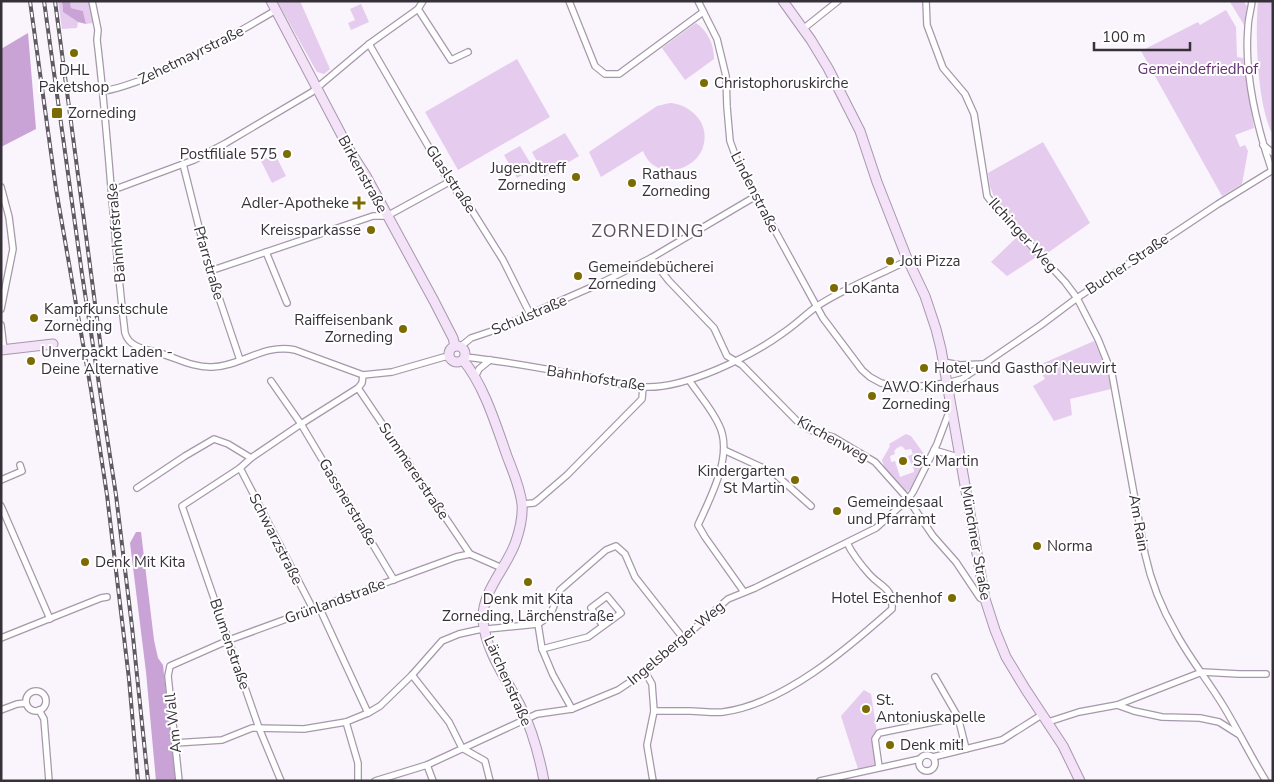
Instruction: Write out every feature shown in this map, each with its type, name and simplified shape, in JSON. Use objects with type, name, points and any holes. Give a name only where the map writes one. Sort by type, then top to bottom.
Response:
[{"type":"street","name":"Bahnhofstraße","points":[[92,1],[98,30],[97,40],[113,190],[118,264],[127,338],[133,344],[192,365],[212,367],[284,347],[363,375],[383,374],[444,356],[450,357]]},
{"type":"street","name":"Birkenstraße","points":[[271,1],[457,346]]},
{"type":"street","points":[[113,190],[183,164],[215,149],[317,88],[370,44],[418,9],[423,1]]},
{"type":"street","points":[[569,1],[595,66],[605,74],[619,74],[704,12]]},
{"type":"street","name":"Lindenstraße","points":[[698,1],[717,39],[726,76],[730,141],[738,163],[823,318],[862,370],[875,381],[905,388],[947,382]]},
{"type":"street","name":"Münchner Straße","points":[[783,1],[828,68],[860,131],[877,182],[932,314],[944,362],[985,600],[994,630],[1006,657],[1063,746],[1080,781]]},
{"type":"street","points":[[803,29],[838,1]]},
{"type":"street","name":"Ilchinger Weg","points":[[926,1],[926,25],[944,68],[965,94],[974,114],[987,196],[992,204],[1045,260],[1077,298]]},
{"type":"street","points":[[1252,1],[1248,28],[1248,56],[1255,117],[1262,144],[1272,170]]},
{"type":"street","points":[[418,9],[451,60],[468,52]]},
{"type":"street","name":"Zehetmayrstraße","points":[[103,91],[117,90],[169,69],[218,45],[276,10]]},
{"type":"street","name":"Glaslstraße","points":[[370,44],[449,182],[471,209],[503,260],[530,314]]},
{"type":"street","points":[[1262,144],[1273,153]]},
{"type":"street","name":"Pfarrstraße","points":[[183,164],[210,272],[240,360]]},
{"type":"street","name":"Bucher Straße","points":[[947,382],[962,379],[1077,298],[1272,170]]},
{"type":"street","points":[[210,272],[373,216],[387,216],[449,182]]},
{"type":"street","points":[[1,309],[4,278],[13,248],[9,217],[2,189]]},
{"type":"street","name":"Schulstraße","points":[[457,346],[471,338],[492,331],[601,284],[650,258],[756,196]]},
{"type":"street","points":[[266,252],[287,303]]},
{"type":"street","name":"Kirchenweg","points":[[650,258],[714,328],[727,356],[742,365],[797,421],[810,430],[833,437],[869,458],[908,499],[933,536],[956,562],[980,598],[985,600]]},
{"type":"street","name":"Bahnhofstraße","points":[[463,359],[490,360],[619,384],[663,387],[689,380],[735,361],[783,333],[817,307],[908,260]]},
{"type":"street","name":"Am Rain","points":[[1077,298],[1098,339],[1112,374],[1149,572],[1159,598],[1176,633],[1226,709],[1238,734],[1266,781]]},
{"type":"street","points":[[1,325],[3,350],[54,344]]},
{"type":"street","points":[[457,346],[463,351],[463,359],[454,362],[450,357],[450,349],[457,346]]},
{"type":"street","name":"Lärchenstraße","points":[[463,359],[475,377],[517,482],[522,504],[516,541],[485,605],[484,622],[496,662],[526,719],[536,746],[544,781]]},
{"type":"street","points":[[475,377],[479,369],[490,360]]},
{"type":"street","points":[[944,362],[960,365],[984,364]]},
{"type":"street","points":[[240,468],[251,458],[358,388],[362,383],[363,375]]},
{"type":"street","points":[[689,380],[720,427],[724,450],[718,479],[698,525],[704,537],[744,592]]},
{"type":"street","name":"Gassnerstraße","points":[[271,381],[302,424],[394,580]]},
{"type":"street","points":[[522,504],[534,503],[567,474],[642,398],[643,387]]},
{"type":"street","name":"Summererstraße","points":[[358,388],[470,554]]},
{"type":"street","name":"Ingelsberger Weg","points":[[375,781],[427,765],[537,714],[572,709],[618,690],[645,672],[728,599],[876,528],[908,499],[918,484],[934,450],[951,405]]},
{"type":"street","points":[[137,488],[214,439],[228,444],[251,458]]},
{"type":"street","points":[[724,450],[774,473],[811,506]]},
{"type":"street","points":[[934,450],[961,458]]},
{"type":"street","points":[[1,480],[22,471],[20,465]]},
{"type":"street","name":"Blumenstraße","points":[[240,468],[182,506],[259,728],[282,781]]},
{"type":"street","name":"Schwarzstraße","points":[[240,468],[312,609]]},
{"type":"street","points":[[1,506],[50,620]]},
{"type":"street","points":[[654,711],[722,712],[745,706],[776,694],[801,680],[867,631],[892,609],[892,598],[885,586],[872,577],[854,556],[847,543]]},
{"type":"street","points":[[175,743],[222,740],[252,728],[304,729],[346,722],[368,713],[380,706],[412,675],[442,641],[459,634],[485,629],[538,624],[550,616],[560,590],[606,550],[616,546],[625,554],[635,577],[683,638]]},
{"type":"street","points":[[470,554],[502,568]]},
{"type":"street","name":"Grünlandstraße","points":[[170,666],[229,640],[312,609],[456,557],[470,554]]},
{"type":"street","points":[[542,649],[588,637],[621,613],[607,596],[591,608],[603,626]]},
{"type":"street","points":[[1,638],[107,597]]},
{"type":"street","points":[[319,607],[368,713]]},
{"type":"street","points":[[538,624],[542,649],[553,675],[572,709]]},
{"type":"street","name":"Am Wall","points":[[170,666],[168,676],[179,781]]},
{"type":"street","points":[[645,672],[652,684],[654,711],[647,745],[653,781]]},
{"type":"street","points":[[820,781],[920,759],[926,755],[933,757],[993,744],[1045,718],[1117,705],[1202,672],[1266,674]]},
{"type":"street","points":[[412,675],[449,722],[462,748],[485,761],[490,781]]},
{"type":"street","points":[[935,677],[958,717],[966,749]]},
{"type":"street","points":[[26,703],[29,694],[39,692],[44,696],[45,702],[39,710]]},
{"type":"street","points":[[1,710],[26,703]]},
{"type":"street","points":[[26,703],[30,709],[39,710]]},
{"type":"street","points":[[1117,705],[1162,717],[1200,718],[1219,722],[1238,734]]},
{"type":"street","points":[[39,710],[44,719],[49,781]]},
{"type":"street","points":[[879,767],[875,739],[879,733],[958,717]]},
{"type":"street","points":[[346,722],[358,763],[358,781]]},
{"type":"street","points":[[920,759],[920,768],[928,771],[934,766],[933,757]]},
{"type":"street","points":[[427,765],[433,781]]},
{"type":"green space","points":[[58,1],[62,1],[63,12],[78,22],[77,28],[62,29]]},
{"type":"green space","points":[[70,1],[89,1],[93,23],[86,24],[83,11],[71,8]]},
{"type":"green space","points":[[277,1],[300,1],[330,69],[324,74],[317,72]]},
{"type":"green space","points":[[1258,1],[1273,1],[1273,135],[1263,107],[1260,89],[1257,51]]},
{"type":"green space","points":[[1230,2],[1244,2],[1247,6],[1244,25]]},
{"type":"green space","points":[[361,4],[369,22],[351,30],[348,23],[355,20],[350,9]]},
{"type":"green space","name":"Gemeindefriedhof","points":[[1226,10],[1236,27],[1237,57],[1243,58],[1254,128],[1235,135],[1240,147],[1245,145],[1248,151],[1242,184],[1222,196],[1141,51],[1198,22],[1200,25]]},
{"type":"green space","points":[[696,23],[710,39],[714,59],[685,80],[662,48]]},
{"type":"green space","points":[[517,59],[550,117],[458,170],[425,112]]},
{"type":"green space","points":[[670,103],[693,112],[702,125],[704,141],[702,150],[693,162],[680,169],[665,170],[651,163],[643,151],[601,177],[589,152],[657,106]]},
{"type":"green space","points":[[565,133],[579,156],[545,176],[532,152]]},
{"type":"green space","points":[[1043,142],[1090,223],[1046,254],[996,201],[990,187],[988,173]]},
{"type":"green space","points":[[520,146],[534,169],[517,178],[504,155]]},
{"type":"green space","points":[[275,154],[286,176],[272,183],[261,161]]},
{"type":"green space","points":[[1018,236],[1038,256],[1007,276],[991,262]]},
{"type":"green space","points":[[1094,341],[1107,371],[1111,389],[1070,399],[1072,415],[1054,421],[1033,386],[1045,379],[1037,366]]},
{"type":"green space","points":[[906,434],[911,436],[927,458],[911,489],[905,492],[886,472],[882,460],[890,446],[889,444]],"holes":[[[901,446],[905,450],[911,449],[913,454],[908,456],[914,472],[900,477],[895,461],[891,462],[890,456],[895,454],[894,451],[897,448]]]},
{"type":"green space","points":[[864,690],[871,694],[877,733],[873,734],[877,765],[858,769],[841,716]]},
{"type":"shaded area","points":[[62,1],[70,1],[71,8],[83,11],[86,24],[78,22],[63,12]]},
{"type":"shaded area","points":[[28,33],[36,129],[1,147],[1,49]]},
{"type":"shaded area","points":[[136,532],[141,532],[154,640],[158,658],[163,665],[176,781],[156,781],[146,672],[130,543]]},
{"type":"railway","points":[[30,1],[56,189],[107,495],[129,679],[138,781]]},
{"type":"railway","points":[[44,1],[82,274],[116,495],[148,781]]},
{"type":"railway","points":[[55,1],[101,349]]},
{"type":"place","name":"DHL Paketshop","points":[[74,53]]},
{"type":"place","name":"Christophoruskirche","points":[[704,83]]},
{"type":"place","name":"Zorneding","points":[[57,113]]},
{"type":"place","name":"Postfiliale 575","points":[[287,154]]},
{"type":"place","name":"Jugendtreff Zorneding","points":[[576,177]]},
{"type":"place","name":"Rathaus Zorneding","points":[[632,183]]},
{"type":"place","name":"Adler-Apotheke","points":[[359,203]]},
{"type":"place","name":"Kreissparkasse","points":[[371,230]]},
{"type":"place","name":"Joti Pizza","points":[[890,261]]},
{"type":"place","name":"Gemeindebücherei Zorneding","points":[[578,276]]},
{"type":"place","name":"LoKanta","points":[[834,288]]},
{"type":"place","name":"Kampfkunstschule Zorneding","points":[[34,318]]},
{"type":"place","name":"Raiffeisenbank Zorneding","points":[[403,329]]},
{"type":"place","name":"Unverpackt Laden - Deine Alternative","points":[[31,361]]},
{"type":"place","name":"Hotel und Gasthof Neuwirt","points":[[924,368]]},
{"type":"place","name":"AWO Kinderhaus Zorneding","points":[[872,396]]},
{"type":"place","name":"St. Martin","points":[[903,461]]},
{"type":"place","name":"Kindergarten St Martin","points":[[795,480]]},
{"type":"place","name":"Gemeindesaal und Pfarramt","points":[[837,511]]},
{"type":"place","name":"Norma","points":[[1037,546]]},
{"type":"place","name":"Denk Mit Kita","points":[[85,562]]},
{"type":"place","name":"Denk mit Kita Zorneding, Lärchenstraße","points":[[528,582]]},
{"type":"place","name":"Hotel Eschenhof","points":[[952,598]]},
{"type":"place","name":"St. Antoniuskapelle","points":[[866,709]]},
{"type":"place","name":"Denk mit!","points":[[890,745]]},
{"type":"district","name":"ZORNEDING","points":[[648,231]]}]
